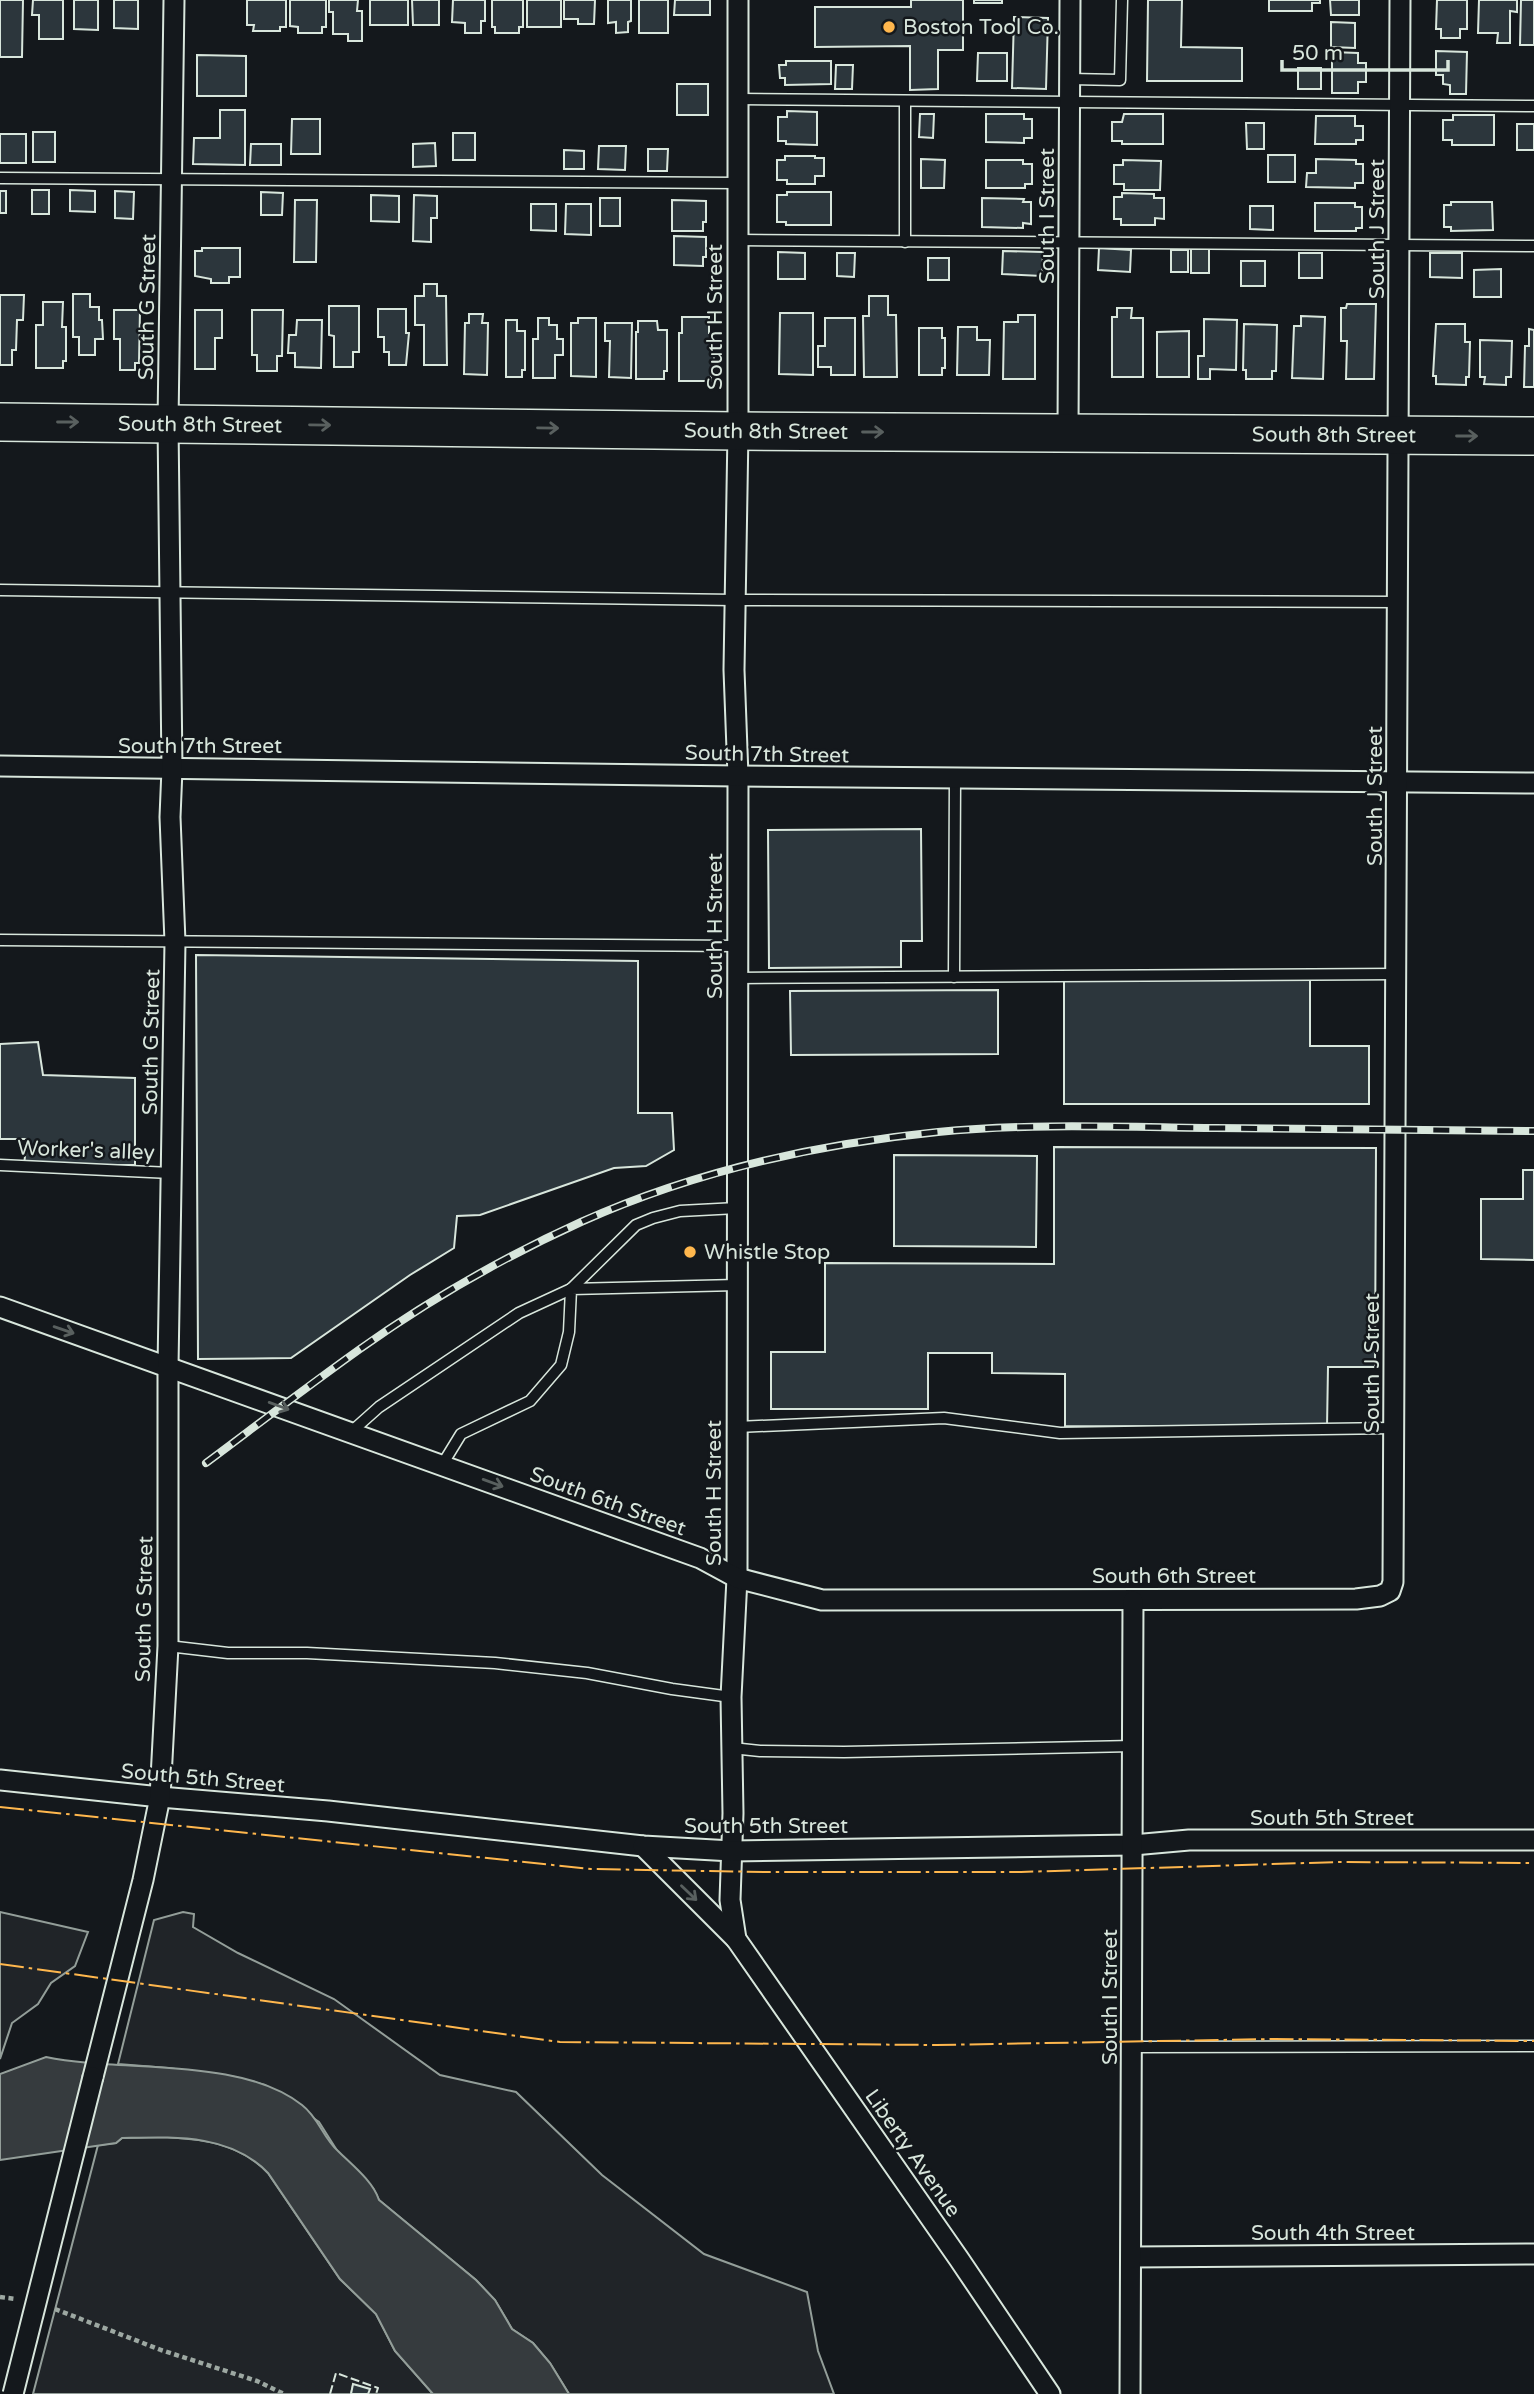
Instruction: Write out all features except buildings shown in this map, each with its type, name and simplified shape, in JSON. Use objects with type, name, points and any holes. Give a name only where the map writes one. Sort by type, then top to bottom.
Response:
[{"type":"highway","name":"South 8th Street","points":[[0,422],[738,431],[1534,436]]},
{"type":"street","name":"South G Street","points":[[13,2394],[143,1880],[160,1797],[168,1646],[168,1367],[175,942],[170,817],[172,769],[168,423],[174,0]]},
{"type":"street","name":"South H Street","points":[[732,1851],[732,1697],[737,1578],[738,776],[734,670],[738,431],[738,0]]},
{"type":"street","name":"South I Street","points":[[1068,432],[1070,0]]},
{"type":"street","name":"South J Street","points":[[1391,1591],[1394,1582],[1400,0]]},
{"type":"street","name":"South 7th Street","points":[[0,766],[1534,783]]},
{"type":"street","name":"South 6th Street","points":[[0,1307],[700,1558],[737,1578],[822,1600],[1356,1599],[1380,1596],[1391,1591]]},
{"type":"street","name":"South I Street","points":[[1130,2394],[1133,1601]]},
{"type":"street","name":"South 5th Street","points":[[0,1780],[328,1811],[643,1846],[732,1851],[1133,1845],[1189,1840],[1534,1840]]},
{"type":"street","name":"Liberty Avenue","points":[[643,1846],[736,1939],[1050,2394]]},
{"type":"street","name":"Liberty Avenue","points":[[732,1851],[730,1900],[736,1939]]},
{"type":"street","name":"South 4th Street","points":[[1132,2256],[1534,2255]]},
{"type":"lane","points":[[1070,79],[1120,80],[1122,0]]},
{"type":"lane","points":[[738,99],[1534,106]]},
{"type":"lane","points":[[905,100],[905,242]]},
{"type":"lane","points":[[0,178],[738,183]]},
{"type":"lane","points":[[738,240],[1534,246]]},
{"type":"lane","points":[[0,590],[736,600],[1399,602]]},
{"type":"lane","points":[[954,977],[956,778]]},
{"type":"lane","points":[[0,940],[738,946]]},
{"type":"lane","points":[[737,978],[1397,974]]},
{"type":"lane","name":"Worker's alley","points":[[0,1165],[171,1173]]},
{"type":"lane","points":[[351,1432],[379,1407],[519,1313],[572,1289],[636,1225],[680,1211],[737,1208]]},
{"type":"lane","points":[[572,1289],[737,1285]]},
{"type":"lane","points":[[442,1465],[461,1434],[530,1401],[561,1364],[569,1332],[572,1289]]},
{"type":"lane","points":[[737,1427],[944,1418],[1060,1433],[1394,1429]]},
{"type":"lane","points":[[168,1646],[228,1653],[307,1653],[495,1663],[587,1673],[732,1697]]},
{"type":"lane","points":[[732,1748],[844,1752],[1133,1746]]},
{"type":"lane","points":[[1132,2047],[1534,2046]]},
{"type":"path","points":[[0,2297],[22,2300]]},
{"type":"path","points":[[43,2305],[174,2354],[257,2381],[284,2394]]},
{"type":"shaded area","points":[[0,1912],[88,1932],[75,1966],[51,1983],[38,2004],[12,2023],[0,2059]]},
{"type":"shaded area","points":[[183,1912],[194,1914],[193,1927],[238,1953],[334,1999],[440,2075],[516,2092],[602,2175],[704,2254],[807,2292],[818,2351],[834,2394],[569,2394],[550,2363],[533,2343],[512,2329],[495,2300],[476,2280],[379,2200],[373,2188],[338,2152],[319,2122],[265,2085],[235,2077],[118,2064],[154,1920]]},
{"type":"shaded area","points":[[46,2057],[76,2062],[214,2072],[246,2079],[276,2090],[302,2105],[313,2116],[333,2146],[367,2180],[379,2200],[476,2280],[495,2300],[512,2329],[533,2343],[550,2363],[569,2394],[433,2394],[395,2351],[376,2314],[340,2279],[268,2173],[253,2160],[236,2151],[199,2140],[122,2138],[116,2143],[0,2160],[0,2074]]},
{"type":"shaded area","points":[[158,2137],[203,2141],[231,2148],[244,2154],[268,2173],[340,2279],[376,2314],[395,2351],[433,2394],[368,2394],[369,2389],[353,2385],[351,2394],[33,2394],[98,2145],[116,2143],[122,2138]]},
{"type":"railway","points":[[206,1463],[386,1331],[495,1265],[552,1235],[623,1204],[756,1163],[892,1137],[1007,1127],[1534,1131]]},
{"type":"fence","points":[[330,2394],[336,2373],[378,2388],[376,2394]]},
{"type":"power","points":[[0,1807],[591,1869],[1021,1872],[1339,1862],[1534,1863]]},
{"type":"power","points":[[0,1964],[560,2042],[936,2045],[1275,2039],[1534,2041]]},
{"type":"place","name":"Boston Tool Co.","points":[[889,27]]},
{"type":"place","name":"Whistle Stop","points":[[690,1252]]}]
